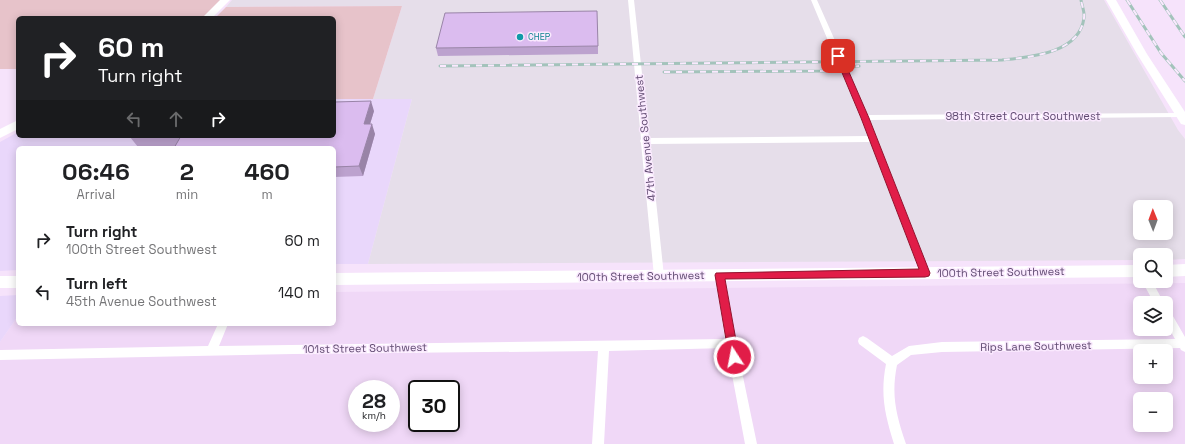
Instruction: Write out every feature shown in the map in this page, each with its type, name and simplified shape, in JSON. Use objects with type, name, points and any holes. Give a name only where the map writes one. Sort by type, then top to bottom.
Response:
[{"type":"main road","points":[[209,16],[225,0]]},
{"type":"main road","points":[[1111,0],[1183,118]]},
{"type":"main road","points":[[0,134],[16,125]]},
{"type":"main road","points":[[1173,271],[1185,270]]},
{"type":"main road","name":"100th Street Southwest","points":[[336,279],[1133,271]]},
{"type":"main road","points":[[0,282],[16,282]]},
{"type":"street","name":"47th Avenue Southwest","points":[[631,0],[644,141],[659,276]]},
{"type":"street","points":[[814,0],[865,118],[925,273]]},
{"type":"street","name":"98th Street Court Southwest","points":[[865,118],[1183,118]]},
{"type":"street","points":[[644,141],[873,139]]},
{"type":"street","points":[[720,275],[731,343],[751,444]]},
{"type":"street","points":[[212,350],[222,326]]},
{"type":"street","points":[[1173,326],[1184,345]]},
{"type":"street","points":[[863,341],[892,362],[887,391],[889,409],[900,444]]},
{"type":"street","name":"101st Street Southwest","points":[[0,355],[212,350],[604,346],[731,343]]},
{"type":"street","name":"Rips Lane Southwest","points":[[892,362],[909,351],[942,347],[1184,345]]},
{"type":"street","points":[[598,444],[604,346]]},
{"type":"shaded area","points":[[0,0],[225,0],[209,16],[16,16],[16,69],[0,69]]},
{"type":"shaded area","points":[[232,0],[1104,0],[1178,130],[1185,139],[1185,259],[1173,260],[1173,248],[1133,248],[1133,260],[368,264],[412,99],[373,99],[402,6],[226,7]]},
{"type":"shaded area","points":[[402,6],[373,99],[336,99],[336,16],[217,16],[226,7]]},
{"type":"shaded area","points":[[336,99],[412,99],[368,264],[336,264],[336,146],[16,146],[16,270],[0,271],[0,142],[16,133],[16,138],[336,138]]},
{"type":"shaded area","points":[[1173,283],[1185,283],[1185,444],[0,444],[0,342],[16,319],[16,326],[336,326],[336,292],[1133,284],[1133,288],[1173,288]]},
{"type":"shaded area","points":[[16,295],[16,319],[0,342],[0,296]]},
{"type":"building","name":"CHEP","points":[[597,11],[598,46],[436,48],[445,13]]},
{"type":"building","points":[[371,101],[364,124],[372,124],[359,166],[336,167],[336,146],[175,146],[180,138],[336,138],[336,102]]},
{"type":"railway","points":[[440,66],[1002,60],[1039,55],[1063,46],[1073,39],[1080,30],[1084,18],[1081,0]]},
{"type":"railway","points":[[1127,0],[1161,53],[1185,81]]},
{"type":"railway","points":[[1160,0],[1185,37]]},
{"type":"railway","points":[[664,72],[823,71],[859,66]]},
{"type":"place","name":"CHEP","points":[[520,37]]},
{"type":"route","points":[[734,357],[720,275],[925,273],[865,118],[838,56]]}]
